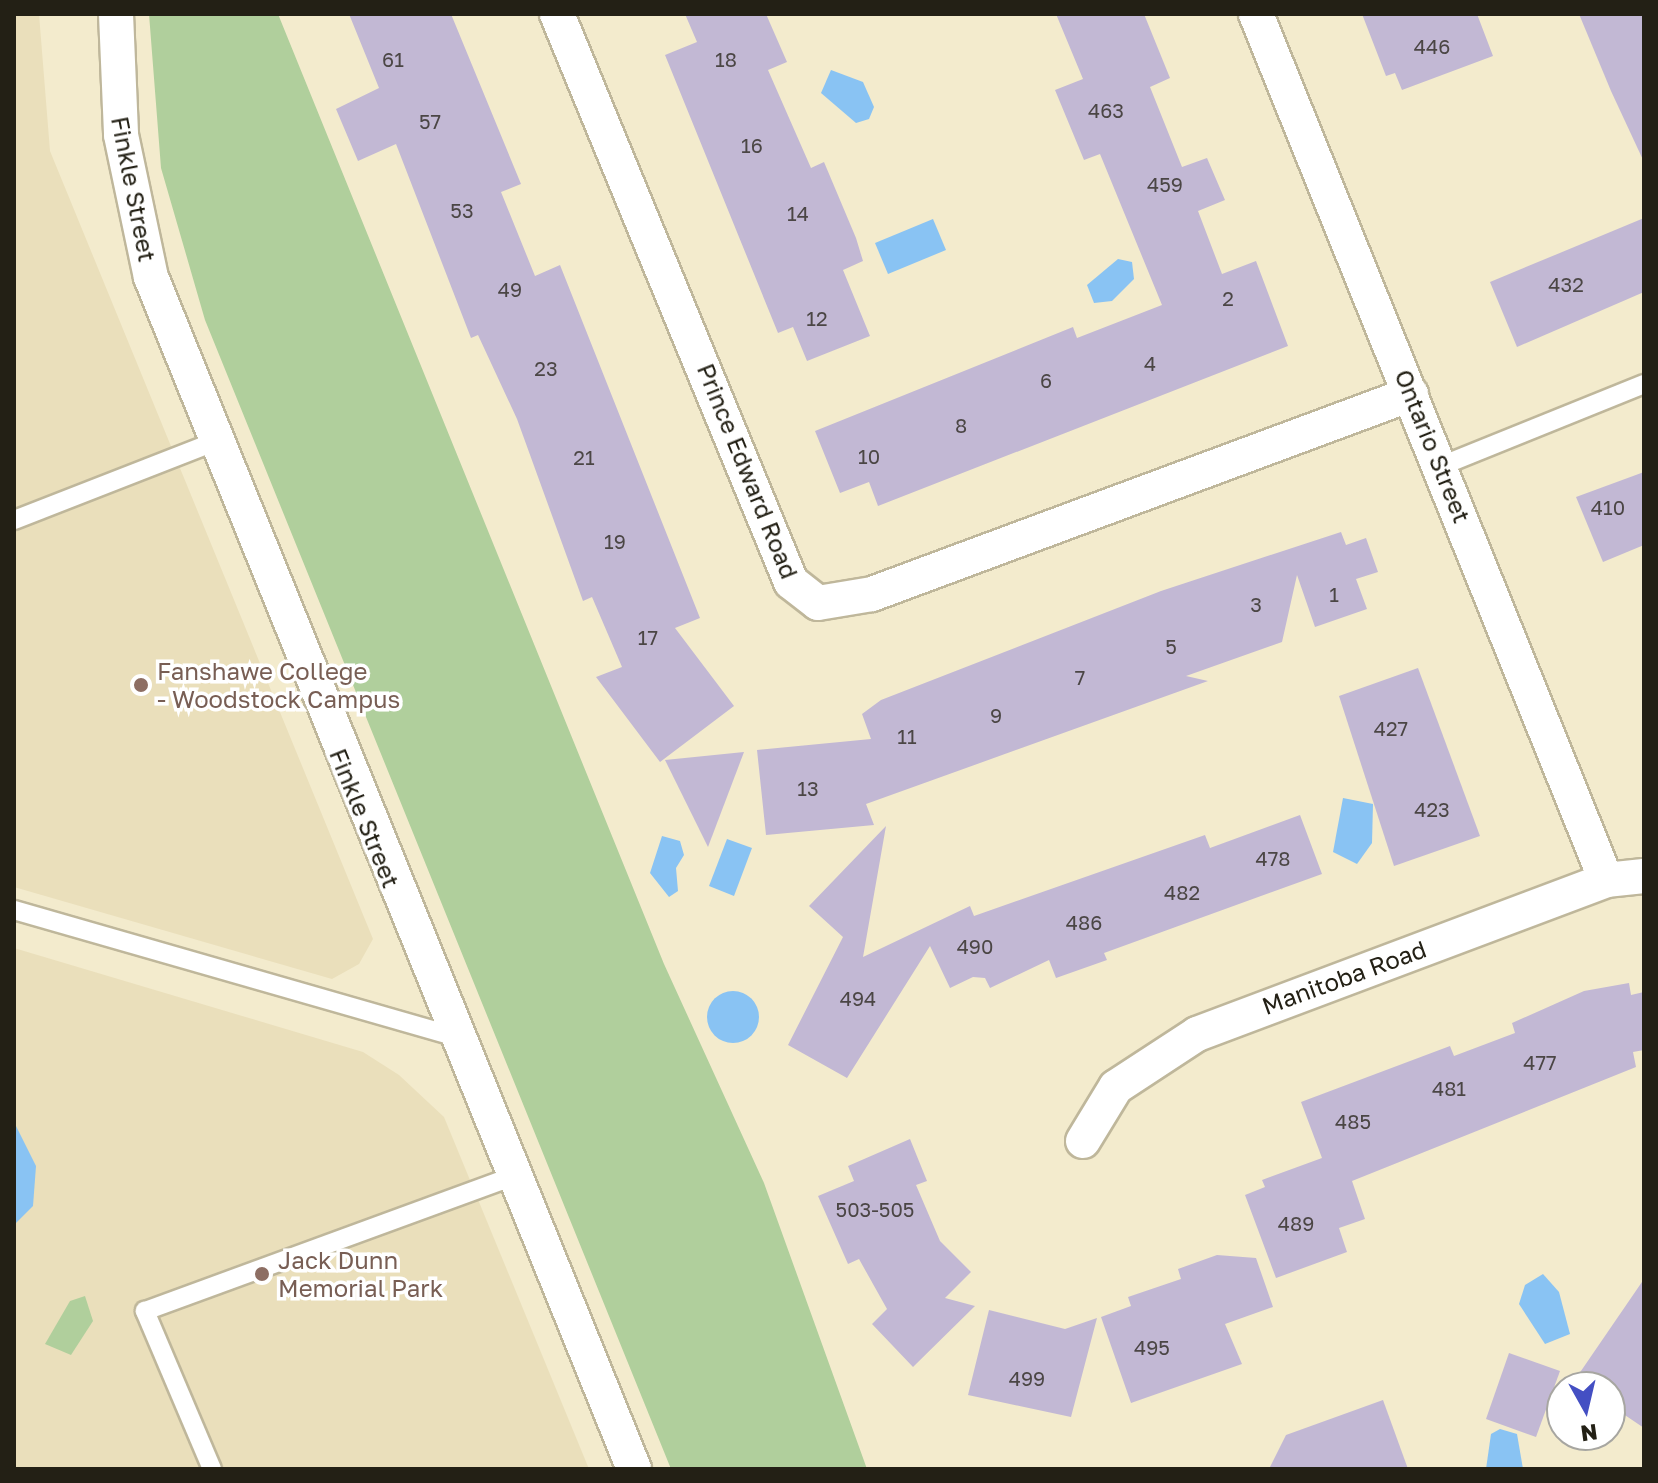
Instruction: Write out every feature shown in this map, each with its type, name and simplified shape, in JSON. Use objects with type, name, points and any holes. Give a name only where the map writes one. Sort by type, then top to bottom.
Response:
[{"type":"street","name":"Finkle Street","points":[[116,14],[121,135],[137,230],[214,442],[634,1469]]},
{"type":"street","name":"Prince Edward Road","points":[[557,14],[791,582],[818,603],[872,594],[1411,394]]},
{"type":"street","name":"Ontario Street","points":[[1256,14],[1606,880]]},
{"type":"street","name":"Manitoba Road","points":[[1083,1141],[1116,1087],[1197,1034],[1606,880],[1644,876]]},
{"type":"lane","points":[[1441,466],[1644,384]]},
{"type":"lane","points":[[14,520],[214,442]]},
{"type":"lane","points":[[14,910],[457,1037]]},
{"type":"lane","points":[[212,1469],[145,1311],[512,1177]]},
{"type":"shaded area","name":"Fanshawe College - Woodstock Campus","points":[[14,14],[39,14],[50,151],[373,939],[359,964],[332,979],[14,887]]},
{"type":"shaded area","name":"Jack Dunn Memorial Park","points":[[14,948],[363,1052],[399,1075],[444,1117],[589,1469],[14,1469]]},
{"type":"green space","points":[[149,14],[278,14],[664,964],[764,1183],[867,1469],[671,1469],[205,320],[161,168]]},
{"type":"green space","points":[[85,1296],[93,1321],[71,1355],[45,1344],[70,1301]]},
{"type":"water","points":[[831,70],[863,82],[874,107],[869,119],[856,123],[821,93]]},
{"type":"water","points":[[933,219],[946,250],[888,274],[875,243]]},
{"type":"water","points":[[1118,259],[1132,262],[1134,279],[1112,301],[1094,303],[1087,285]]},
{"type":"water","points":[[1343,798],[1373,804],[1372,843],[1357,864],[1333,852]]},
{"type":"water","points":[[662,836],[680,841],[684,855],[676,868],[678,891],[669,897],[650,873]]},
{"type":"water","points":[[727,839],[752,848],[734,896],[709,886]]},
{"type":"water","points":[[733,991],[752,998],[759,1017],[752,1036],[733,1043],[714,1036],[707,1017],[714,998]]},
{"type":"water","points":[[14,1122],[36,1166],[33,1206],[14,1225]]},
{"type":"water","points":[[1543,1274],[1559,1292],[1570,1334],[1545,1344],[1519,1304],[1525,1285]]},
{"type":"water","points":[[1500,1429],[1517,1434],[1523,1469],[1486,1469],[1491,1434]]},
{"type":"building","points":[[349,14],[451,14],[521,184],[501,192],[535,276],[560,265],[700,618],[675,628],[734,706],[660,762],[596,677],[622,667],[592,597],[583,601],[517,419],[478,335],[471,338],[396,144],[358,161],[336,109],[379,88]]},
{"type":"building","points":[[685,14],[766,14],[787,62],[768,70],[811,168],[824,162],[856,238],[863,261],[843,270],[870,336],[807,361],[793,327],[778,333],[665,55],[697,42]]},
{"type":"building","points":[[1056,14],[1144,14],[1170,78],[1150,87],[1182,167],[1207,158],[1225,200],[1198,211],[1222,274],[1256,261],[1288,346],[878,506],[869,482],[840,493],[815,431],[1073,327],[1077,338],[1162,305],[1100,154],[1084,160],[1055,90],[1083,79]]},
{"type":"building","points":[[1362,14],[1477,14],[1493,56],[1402,90],[1395,73],[1386,76]]},
{"type":"building","points":[[1579,14],[1644,14],[1644,162],[1611,91]]},
{"type":"building","points":[[1644,218],[1644,292],[1517,347],[1490,282]]},
{"type":"building","points":[[1644,472],[1644,545],[1603,562],[1576,497]]},
{"type":"building","points":[[1341,532],[1346,545],[1366,538],[1378,572],[1356,579],[1367,609],[1315,627],[1297,575],[1282,642],[1186,676],[1208,681],[866,804],[874,825],[766,835],[757,750],[871,739],[862,714],[881,700],[1161,591]]},
{"type":"building","points":[[1418,668],[1480,836],[1394,866],[1339,696]]},
{"type":"building","points":[[744,752],[708,847],[665,760]]},
{"type":"building","points":[[1300,815],[1322,874],[1104,953],[1107,960],[1056,978],[1049,960],[990,988],[985,978],[973,977],[950,988],[930,946],[847,1078],[788,1045],[843,937],[809,906],[886,826],[863,957],[970,906],[974,916],[1205,835],[1210,848]]},
{"type":"building","points":[[1629,983],[1631,995],[1644,992],[1644,1050],[1633,1052],[1636,1067],[1352,1181],[1365,1219],[1339,1228],[1347,1252],[1276,1278],[1245,1195],[1265,1187],[1262,1180],[1322,1158],[1301,1102],[1450,1046],[1454,1056],[1515,1033],[1512,1023],[1584,991]]},
{"type":"building","points":[[910,1139],[927,1181],[916,1185],[940,1241],[971,1272],[945,1298],[975,1306],[913,1367],[872,1324],[887,1309],[859,1259],[848,1264],[818,1196],[854,1181],[848,1166]]},
{"type":"building","points":[[1217,1255],[1256,1258],[1273,1307],[1225,1324],[1242,1364],[1131,1403],[1101,1317],[1131,1306],[1128,1297],[1181,1279],[1178,1269]]},
{"type":"building","points":[[1644,1279],[1644,1428],[1626,1416],[1626,1371],[1581,1371]]},
{"type":"building","points":[[989,1310],[1065,1329],[1097,1318],[1071,1417],[968,1395]]},
{"type":"building","points":[[1509,1353],[1560,1371],[1546,1371],[1546,1410],[1536,1437],[1486,1419]]},
{"type":"building","points":[[1383,1400],[1408,1469],[1269,1469],[1286,1435]]},
{"type":"place","name":"Fanshawe College - Woodstock Campus","points":[[141,685]]},
{"type":"place","name":"Jack Dunn Memorial Park","points":[[262,1274]]}]
